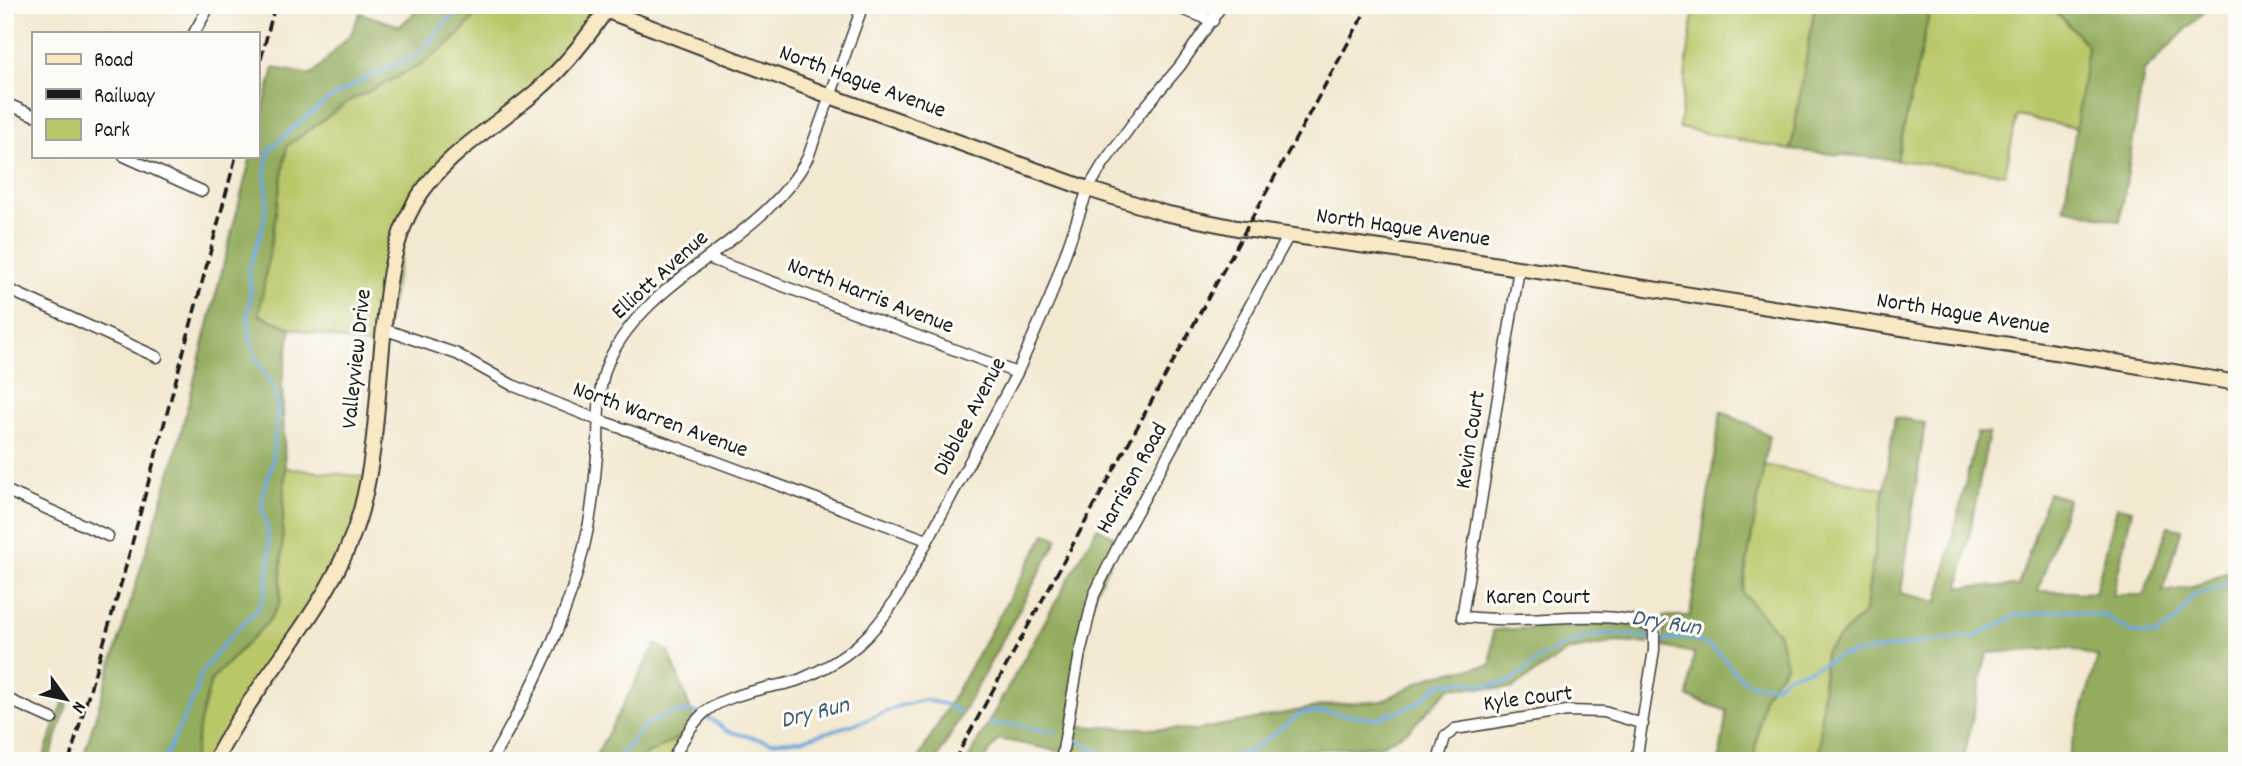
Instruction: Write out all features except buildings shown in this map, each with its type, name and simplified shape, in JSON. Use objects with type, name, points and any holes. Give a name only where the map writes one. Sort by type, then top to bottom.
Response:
[{"type":"main road","name":"North Hague Avenue","points":[[602,7],[830,96],[1088,189],[1164,213],[1237,228],[1519,269],[2093,358],[2237,383]]},
{"type":"main road","name":"Valleyview Drive","points":[[215,761],[254,693],[328,587],[355,531],[368,477],[386,295],[398,241],[409,214],[422,192],[452,158],[555,74],[571,56],[602,7]]},
{"type":"street","points":[[195,32],[210,5]]},
{"type":"street","name":"Elliott Avenue","points":[[491,761],[540,672],[562,623],[575,583],[590,513],[600,384],[609,361],[630,325],[779,198],[795,179],[808,157],[863,5]]},
{"type":"street","points":[[1171,5],[1213,21]]},
{"type":"street","name":"Dibblee Avenue","points":[[672,761],[695,721],[710,708],[730,696],[800,679],[854,650],[879,625],[1017,373],[1050,298],[1088,189],[1103,164],[1141,112],[1180,66],[1222,5]]},
{"type":"street","points":[[5,103],[32,115]]},
{"type":"street","points":[[129,158],[202,191]]},
{"type":"street","name":"Harrison Road","points":[[1061,761],[1080,653],[1094,595],[1127,529],[1289,235]]},
{"type":"street","name":"North Harris Avenue","points":[[708,258],[1017,373]]},
{"type":"street","name":"Kevin Court","points":[[1462,617],[1519,269]]},
{"type":"street","points":[[5,288],[157,357]]},
{"type":"street","name":"North Warren Avenue","points":[[383,329],[457,354],[512,385],[598,420],[927,540]]},
{"type":"street","points":[[5,490],[108,536]]},
{"type":"street","name":"Karen Court","points":[[1462,617],[1514,620],[1619,618],[1643,621],[1654,628],[1654,650],[1643,724]]},
{"type":"street","points":[[5,698],[52,719]]},
{"type":"street","name":"Kyle Court","points":[[1438,761],[1445,737],[1455,729],[1567,711],[1604,712],[1643,724]]},
{"type":"street","points":[[1636,761],[1643,724]]},
{"type":"green space","points":[[423,5],[485,5],[455,39],[421,65],[349,101],[287,146],[259,315],[291,328],[282,383],[285,468],[280,603],[268,622],[211,680],[193,761],[82,761],[174,460],[250,158],[259,158],[259,124],[274,68],[312,75],[351,34],[360,13],[400,26]]},
{"type":"green space","points":[[485,5],[592,5],[606,10],[571,56],[469,144],[409,214],[382,348],[291,328],[258,315],[287,146],[349,101],[421,65],[455,39]]},
{"type":"green space","points":[[1694,5],[1815,5],[1791,150],[1679,128]]},
{"type":"green space","points":[[1815,5],[1931,5],[1897,160],[1791,150]]},
{"type":"green space","points":[[1931,5],[2050,5],[2088,46],[2076,128],[2017,116],[2005,174],[1897,160]]},
{"type":"green space","points":[[2050,5],[2211,5],[2144,71],[2120,221],[2064,208],[2088,46]]},
{"type":"green space","points":[[1721,411],[1769,435],[1742,592],[1779,634],[1786,665],[1764,696],[1753,761],[1719,761],[1727,711],[1688,697],[1694,653],[1664,647],[1664,616],[1690,616]]},
{"type":"green space","points":[[1895,417],[1925,423],[1901,593],[1938,602],[1977,433],[1989,433],[1959,587],[2018,586],[2048,493],[2068,499],[2038,591],[2095,593],[2117,507],[2132,510],[2113,595],[2144,595],[2168,526],[2182,529],[2162,592],[2193,587],[2237,568],[2237,751],[2227,761],[2067,761],[2098,657],[2068,648],[1987,653],[1963,761],[1819,761],[1825,652],[1865,612]]},
{"type":"green space","points":[[1764,465],[1884,489],[1865,612],[1825,652],[1819,761],[1753,761],[1764,696],[1786,665],[1742,592]]},
{"type":"green space","points":[[285,468],[368,477],[355,531],[215,761],[193,761],[211,680],[268,622],[280,603]]},
{"type":"green space","points":[[1097,528],[1121,540],[1094,595],[1069,726],[1197,730],[1327,705],[1382,701],[1434,675],[1491,665],[1493,630],[1622,624],[1650,629],[1649,644],[1616,642],[1568,651],[1511,689],[1451,687],[1409,730],[1381,746],[1275,752],[1257,761],[1061,761],[1062,752],[999,739],[983,761],[967,761]]},
{"type":"green space","points":[[1046,533],[1058,539],[936,761],[917,761]]},
{"type":"green space","points":[[656,644],[669,652],[695,721],[685,734],[635,761],[593,761]]},
{"type":"green space","points":[[66,695],[70,696],[49,761],[42,761]]},
{"type":"green space","points":[[685,734],[672,761],[635,761]]},
{"type":"waterway","points":[[163,761],[196,693],[201,673],[230,636],[258,609],[266,591],[270,558],[267,524],[262,509],[263,493],[272,464],[278,405],[273,386],[255,357],[248,314],[251,295],[249,269],[263,225],[267,197],[265,172],[270,149],[326,101],[358,82],[417,55],[461,5]]},
{"type":"waterway","name":"Dry Run","points":[[1079,741],[1103,754],[1127,758],[1220,760],[1252,750],[1301,713],[1326,712],[1377,719],[1416,704],[1440,684],[1461,681],[1488,686],[1512,681],[1541,657],[1574,641],[1609,633],[1697,641],[1716,651],[1744,681],[1755,685],[1776,686],[1785,676],[1811,669],[1839,656],[1974,637],[2015,616],[2066,610],[2104,616],[2134,633],[2156,635],[2178,619],[2193,595],[2220,588],[2237,578]]},
{"type":"waterway","name":"Dry Run","points":[[615,761],[647,724],[672,713],[692,711],[714,721],[727,731],[771,742],[801,740],[924,700],[944,704],[960,712]]},
{"type":"waterway","name":"Dry Run","points":[[989,724],[1023,725],[1032,729],[1055,731]]},
{"type":"railway","points":[[259,66],[275,5]]},
{"type":"railway","points":[[954,761],[1369,5]]},
{"type":"railway","points":[[69,761],[123,577],[235,158]]}]
